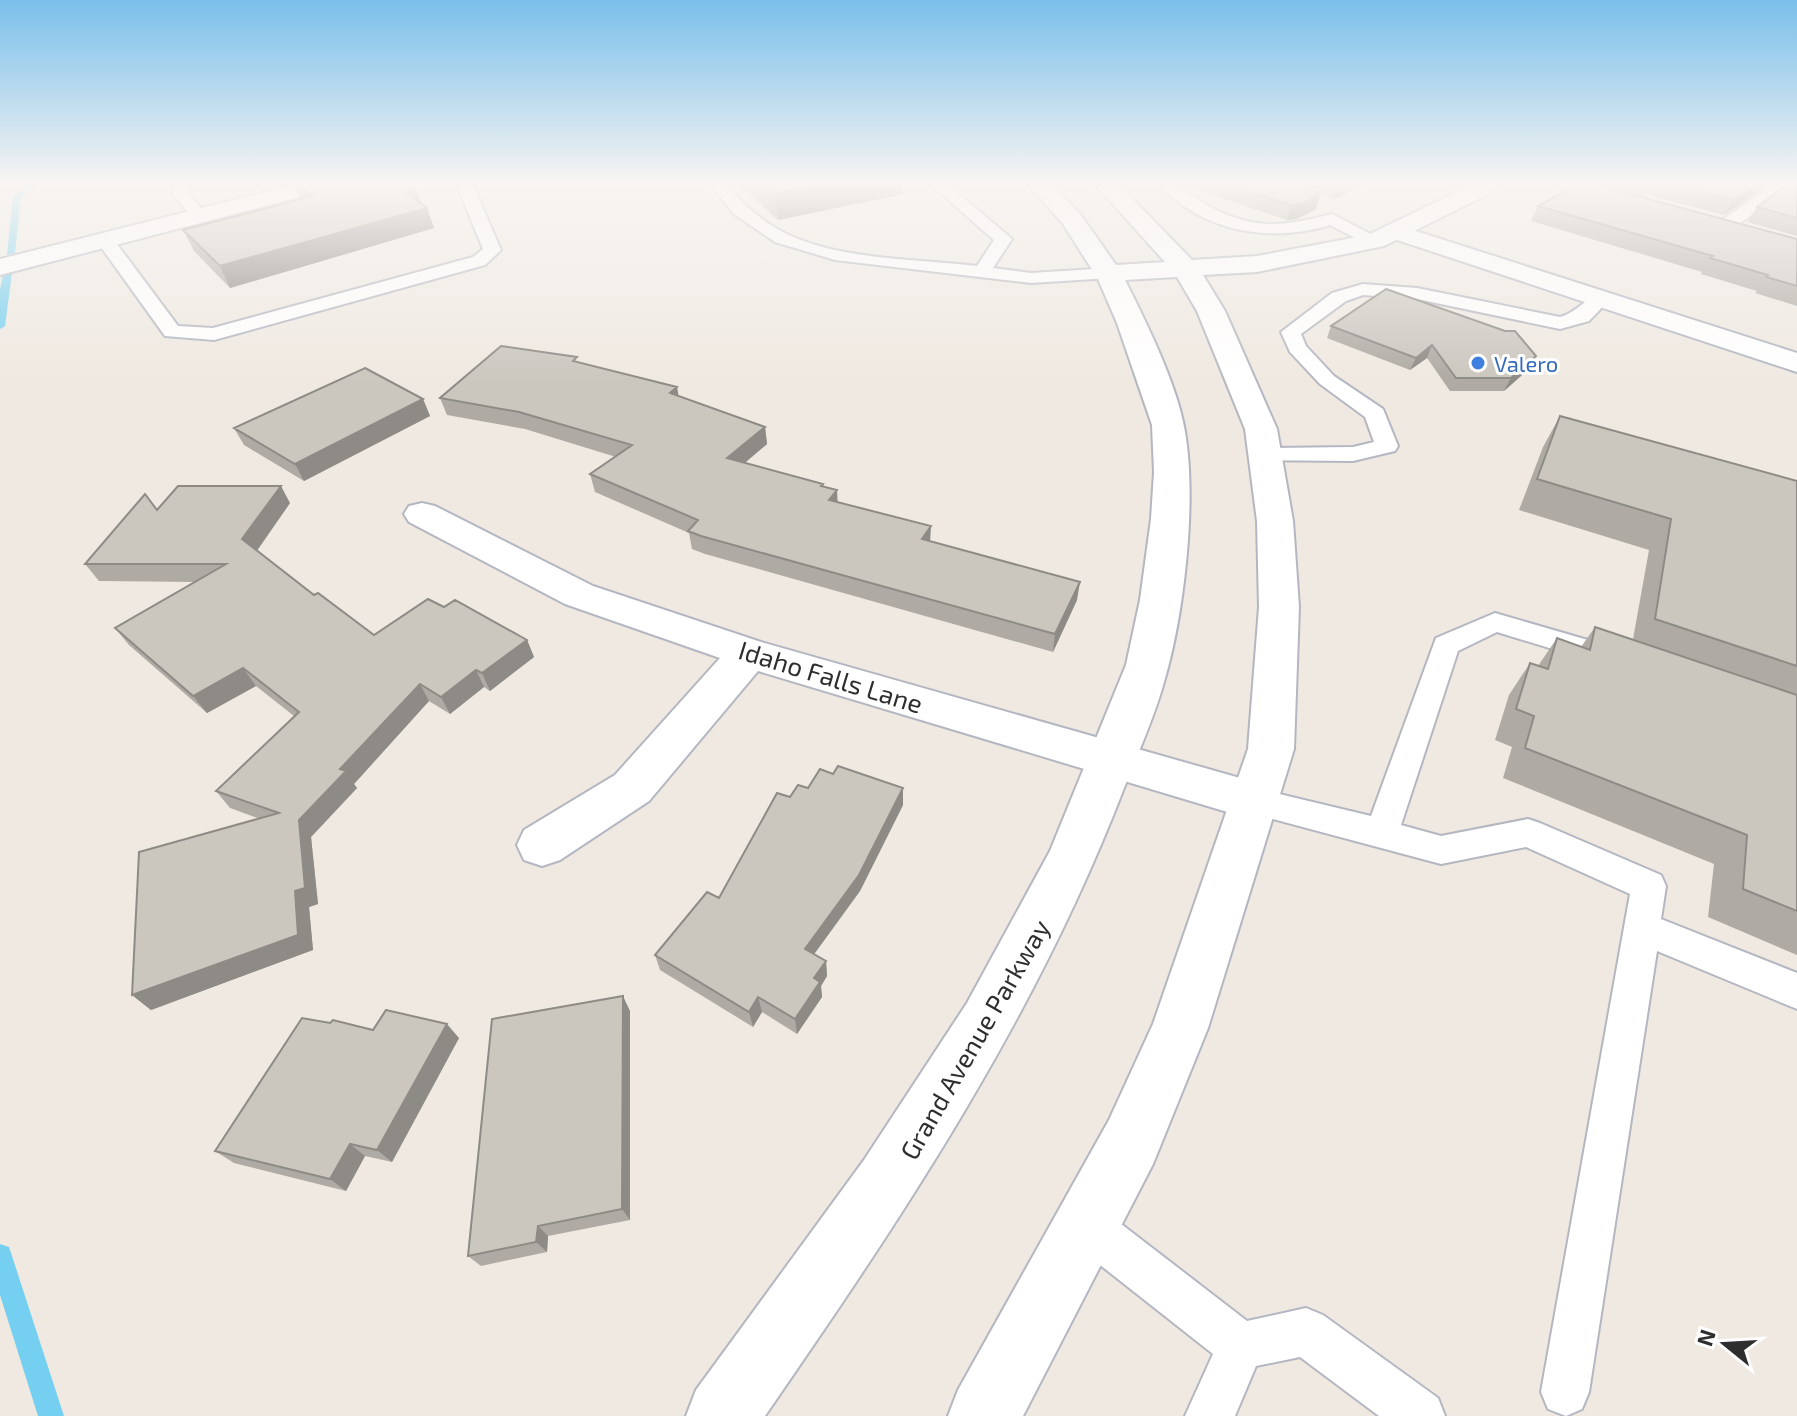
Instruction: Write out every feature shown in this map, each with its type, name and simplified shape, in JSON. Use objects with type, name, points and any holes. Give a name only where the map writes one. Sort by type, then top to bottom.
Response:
[{"type":"main road","points":[[0,267],[70,249]]},
{"type":"main road","name":"Grand Avenue Parkway","points":[[722,1416],[893,1176],[996,1011],[1042,927],[1089,824],[1142,683],[1159,616],[1173,482],[1167,424],[1134,327],[1096,249]]},
{"type":"main road","points":[[984,1416],[1131,1142],[1180,1028],[1271,749],[1279,607],[1275,521],[1261,429],[1211,311],[1186,269],[1167,249]]},
{"type":"main road","points":[[1110,273],[1257,264],[1328,249]]},
{"type":"main road","points":[[1428,249],[1601,299],[1797,363]]},
{"type":"main road","name":"Idaho Falls Lane","points":[[422,514],[579,595],[749,653],[1254,801]]},
{"type":"main road","points":[[542,845],[632,788],[749,653]]},
{"type":"lane","points":[[112,249],[172,332],[214,334],[479,261],[492,249]]},
{"type":"lane","points":[[816,249],[835,255],[1031,278],[1110,273]]},
{"type":"lane","points":[[982,272],[997,249]]},
{"type":"lane","points":[[1265,455],[1353,454],[1387,446],[1375,414],[1327,380],[1297,348],[1291,332],[1348,291],[1375,289],[1419,294],[1560,323],[1582,317],[1601,299]]},
{"type":"lane","points":[[1382,833],[1446,645],[1495,622],[1620,660]]},
{"type":"lane","points":[[1254,801],[1441,850],[1528,833],[1649,886],[1565,1392]]},
{"type":"lane","points":[[1642,928],[1797,991]]},
{"type":"lane","points":[[1087,1226],[1241,1346]]},
{"type":"lane","points":[[1241,1346],[1306,1332],[1420,1416]]},
{"type":"lane","points":[[1210,1416],[1241,1346]]},
{"type":"building","points":[[203,249],[280,249],[220,266]]},
{"type":"building","points":[[1689,249],[1797,249],[1797,286],[1710,258],[1713,256]]},
{"type":"building","points":[[1386,289],[1505,331],[1515,331],[1536,356],[1511,378],[1456,378],[1432,345],[1416,358],[1331,326]]},
{"type":"building","points":[[501,346],[577,357],[573,361],[677,387],[670,393],[765,427],[727,458],[837,490],[829,500],[931,526],[922,539],[1080,582],[1055,634],[688,531],[698,520],[590,474],[632,445],[519,412],[440,398]]},
{"type":"building","points":[[365,368],[423,399],[295,464],[234,428]]},
{"type":"building","points":[[1560,416],[1797,481],[1797,666],[1655,619],[1671,519],[1537,479]]},
{"type":"building","points":[[178,486],[281,486],[242,539],[314,595],[318,593],[374,635],[428,599],[444,607],[455,600],[527,640],[482,673],[476,670],[441,697],[420,684],[340,769],[346,771],[299,820],[305,888],[295,891],[298,935],[132,995],[139,852],[279,813],[216,791],[299,712],[243,668],[193,696],[115,628],[226,564],[85,564],[145,494],[157,510]]},
{"type":"building","points":[[1595,627],[1797,695],[1797,911],[1743,889],[1747,835],[1525,748],[1534,716],[1516,709],[1530,663],[1548,669],[1557,638],[1590,650]]},
{"type":"building","points":[[838,766],[903,788],[859,875],[805,949],[826,961],[814,978],[820,982],[795,1019],[758,997],[749,1012],[655,955],[707,892],[719,898],[777,793],[790,797],[798,785],[808,788],[820,769],[833,774]]},
{"type":"building","points":[[623,996],[622,1209],[538,1226],[536,1242],[468,1256],[492,1019]]},
{"type":"building","points":[[386,1010],[447,1024],[377,1150],[350,1144],[330,1179],[215,1151],[302,1018],[330,1023],[333,1020],[373,1030]]},
{"type":"waterway","points":[[0,326],[7,273]]},
{"type":"waterway","points":[[0,1256],[51,1416]]},
{"type":"place","name":"Valero","points":[[1478,363]]}]
